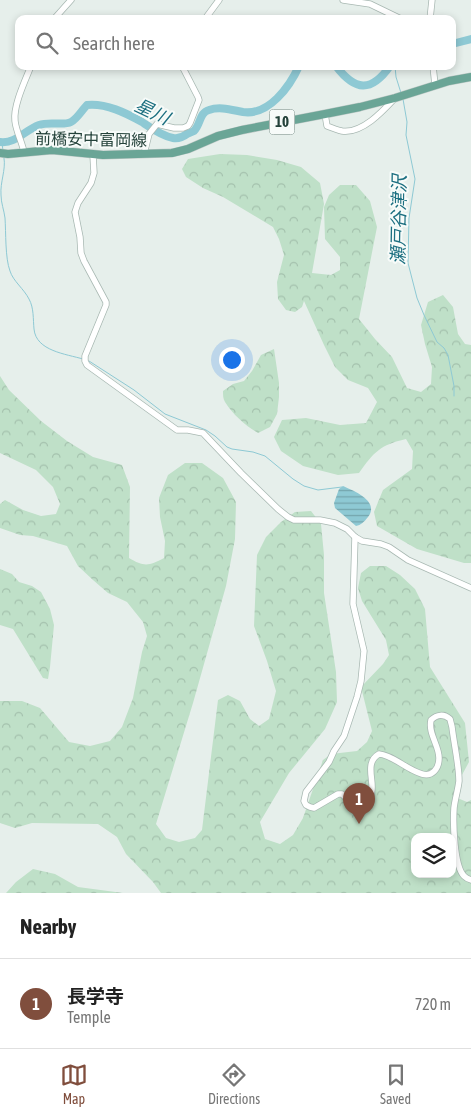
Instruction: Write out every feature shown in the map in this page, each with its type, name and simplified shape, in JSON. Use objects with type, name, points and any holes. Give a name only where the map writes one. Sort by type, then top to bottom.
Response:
[{"type":"main road","name":"前橋安中富岡線","points":[[0,153],[8,154],[23,149],[92,155],[172,153],[218,136],[395,98],[449,81],[471,77]]},
{"type":"street","points":[[58,15],[71,0]]},
{"type":"street","points":[[208,15],[219,0]]},
{"type":"street","points":[[343,0],[370,4],[393,15]]},
{"type":"street","points":[[430,15],[432,0]]},
{"type":"street","points":[[23,149],[15,122],[16,111],[29,70]]},
{"type":"street","points":[[144,154],[149,134],[157,124],[184,128],[190,123],[199,100],[184,70]]},
{"type":"street","points":[[434,70],[436,85]]},
{"type":"street","points":[[325,114],[327,126],[348,131],[366,124],[375,118],[395,98]]},
{"type":"street","points":[[92,155],[94,173],[91,183],[78,203],[75,212],[81,253],[106,305],[87,352],[86,364],[177,430],[203,433],[288,517],[294,520],[320,520],[335,523],[347,529],[362,541],[389,547],[408,560],[471,588]]},
{"type":"street","points":[[356,537],[354,604],[364,651],[361,681],[344,736],[329,762],[306,792],[304,801],[306,805],[314,808],[338,794],[342,794],[350,802],[367,800],[371,794],[372,760],[379,754],[417,772],[424,774],[433,773],[436,770],[439,757],[430,724],[431,720],[437,716],[447,717],[450,719],[452,727],[459,779],[454,806],[457,857],[460,870],[466,878],[471,880]]},
{"type":"green space","points":[[220,154],[247,155],[277,160],[301,167],[320,183],[324,204],[312,273],[331,275],[340,270],[340,257],[325,239],[324,207],[329,195],[340,185],[356,185],[370,201],[377,227],[359,319],[392,357],[407,388],[421,392],[431,384],[432,367],[421,325],[428,302],[443,295],[453,307],[458,334],[465,344],[471,345],[471,563],[464,563],[417,549],[377,526],[374,512],[383,490],[412,469],[413,451],[406,439],[378,450],[359,473],[338,475],[303,466],[281,451],[274,437],[282,420],[306,418],[340,425],[366,423],[377,402],[368,388],[348,380],[335,367],[304,301],[302,307],[295,312],[286,310],[278,299],[277,282],[284,255],[273,227],[186,177],[182,169],[188,159]]},
{"type":"green space","points":[[274,349],[279,383],[277,414],[270,427],[258,433],[244,424],[232,411],[224,401],[223,391],[233,384],[244,381],[261,355]]},
{"type":"green space","points":[[0,376],[9,390],[41,421],[67,441],[93,457],[122,465],[130,487],[129,558],[139,563],[150,564],[164,558],[165,541],[160,517],[159,498],[168,475],[185,463],[202,463],[223,478],[236,502],[235,539],[226,586],[156,824],[166,838],[179,842],[195,838],[202,830],[218,700],[228,695],[240,701],[250,719],[259,726],[269,719],[276,691],[254,626],[257,555],[266,537],[281,522],[295,512],[311,511],[321,524],[324,555],[324,593],[336,672],[337,702],[325,729],[289,773],[260,822],[265,839],[280,844],[293,835],[303,818],[323,760],[331,754],[357,751],[367,742],[372,731],[361,687],[389,655],[386,640],[362,601],[358,588],[361,573],[370,566],[386,566],[400,575],[415,589],[425,609],[430,667],[465,723],[469,762],[456,786],[455,797],[467,802],[471,800],[471,893],[161,893],[126,854],[117,837],[98,824],[32,823],[15,828],[0,823],[0,701],[22,701],[40,708],[69,742],[90,746],[110,741],[122,727],[133,698],[147,636],[143,622],[127,602],[108,593],[78,566],[67,546],[33,536],[20,535],[0,528],[0,504],[5,500],[23,510],[41,516],[56,514],[60,504],[53,487],[36,470],[0,453]]},
{"type":"green space","points":[[0,569],[12,574],[19,582],[32,586],[41,592],[50,609],[54,625],[48,679],[43,678],[13,629],[0,625]]},
{"type":"green space","points":[[33,869],[55,874],[78,887],[123,893],[6,893],[16,882]]},
{"type":"water","points":[[343,486],[364,497],[371,506],[368,517],[358,526],[335,508],[334,503],[339,489]]},
{"type":"waterway","name":"星川","points":[[456,43],[471,39]]},
{"type":"waterway","name":"星川","points":[[0,142],[16,139],[39,125],[71,122],[87,105],[116,109],[165,136],[179,138],[194,131],[206,111],[222,108],[253,112],[270,104],[284,90],[297,70]]},
{"type":"waterway","name":"星川","points":[[340,70],[356,84],[363,85],[376,81],[387,70]]},
{"type":"waterway","name":"瀬戸谷津沢","points":[[395,70],[401,93]]},
{"type":"waterway","name":"瀬戸谷津沢","points":[[403,99],[407,122],[406,135],[415,179],[409,218],[408,263],[417,298],[424,315],[437,342],[448,355],[454,396]]},
{"type":"waterway","points":[[2,143],[3,151]]},
{"type":"waterway","points":[[4,158],[1,198],[5,218],[8,266],[31,302],[34,329],[40,342],[53,350],[83,359]]},
{"type":"waterway","points":[[89,361],[134,390],[165,414],[206,430],[227,447],[265,456],[304,486],[318,490],[342,487]]},
{"type":"place","name":"長学寺","points":[[359,824]]}]
